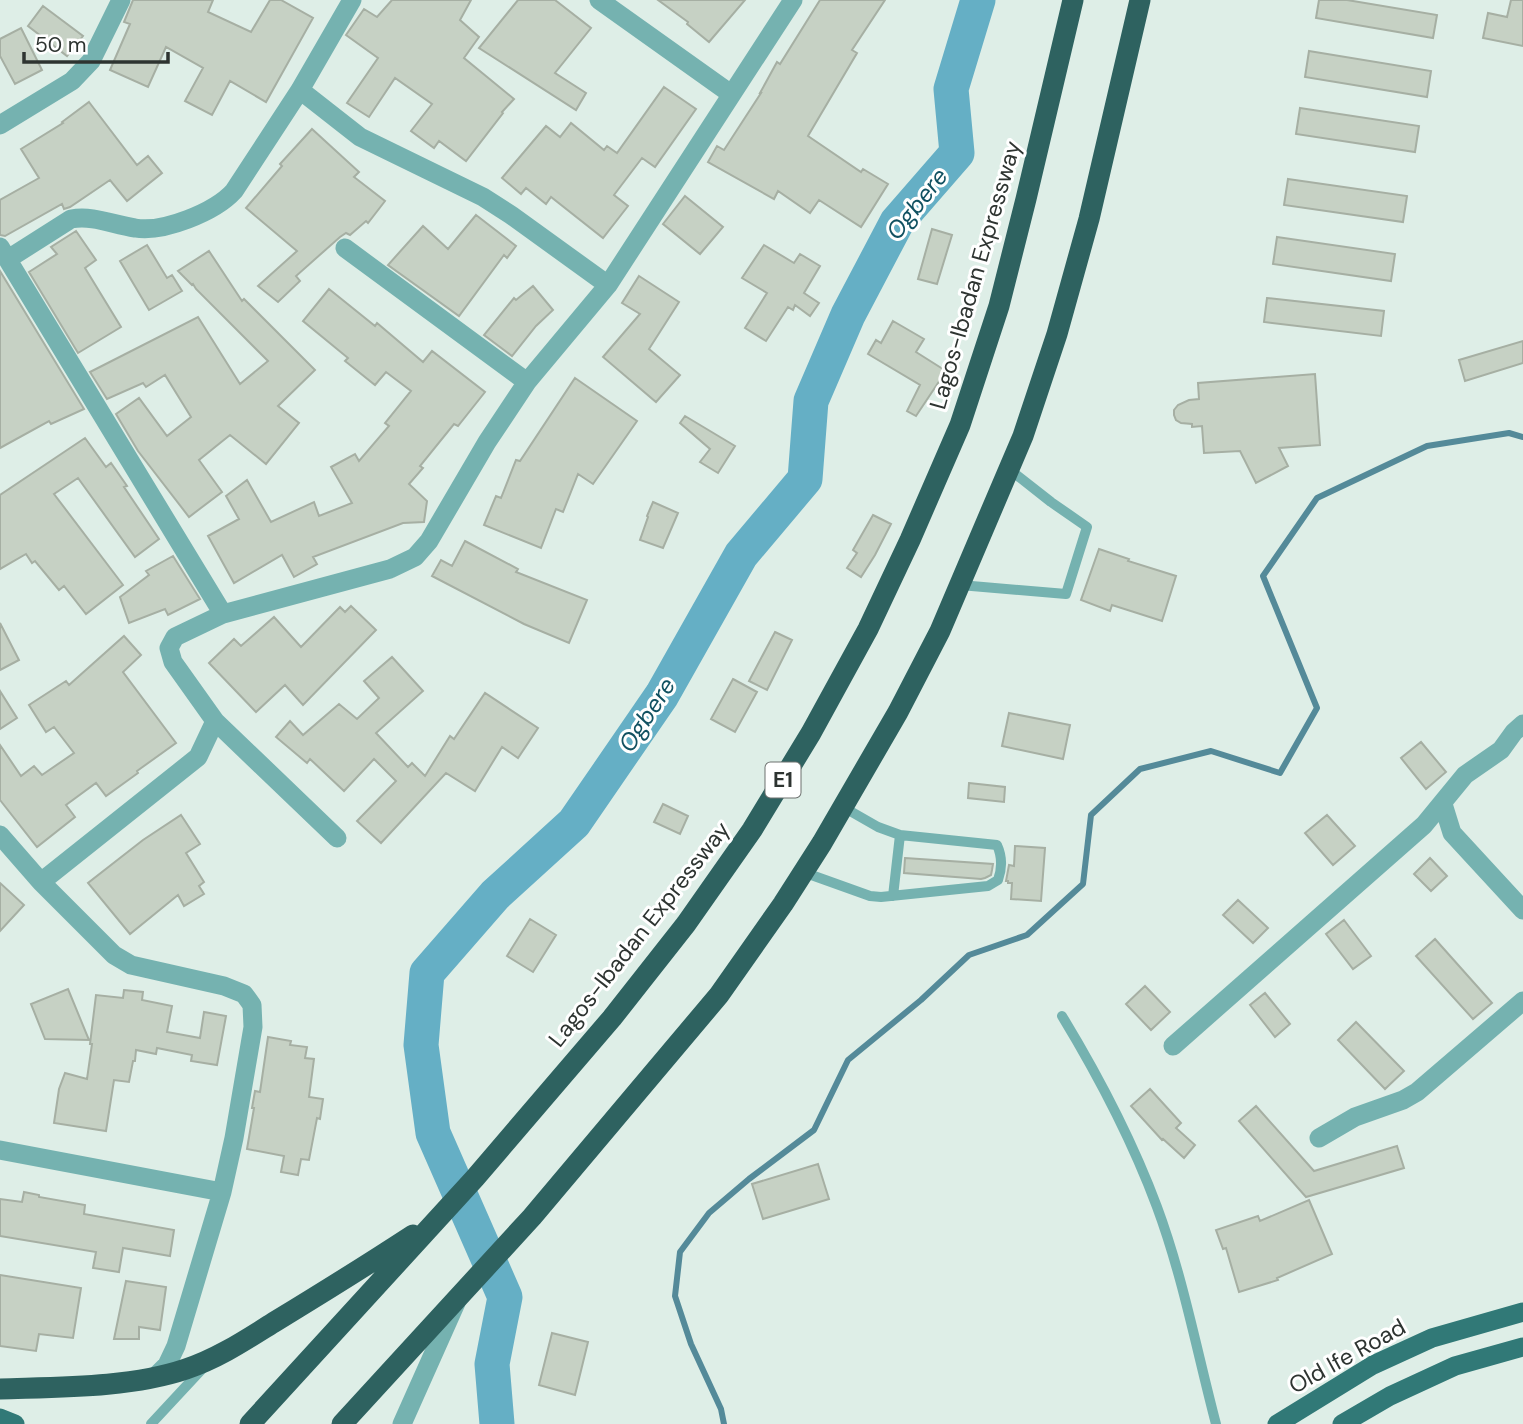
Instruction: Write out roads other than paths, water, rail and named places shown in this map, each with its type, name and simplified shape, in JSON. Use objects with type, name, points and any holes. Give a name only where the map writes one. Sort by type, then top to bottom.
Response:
[{"type":"highway","name":"Lagos-Ibadan Expressway","points":[[250,1424],[438,1219],[612,1018],[686,924],[752,830],[811,733],[868,629],[961,425],[999,306],[1073,0]]},
{"type":"highway","points":[[342,1424],[532,1217],[719,995],[803,872],[898,712],[940,631],[1023,436],[1089,219],[1140,0]]},
{"type":"highway","points":[[0,1389],[94,1385],[185,1370],[209,1360],[341,1282],[438,1219]]},
{"type":"main road","name":"Old Ife Road","points":[[1278,1424],[1373,1365],[1432,1338],[1523,1312]]},
{"type":"main road","points":[[1342,1424],[1390,1396],[1455,1366],[1523,1347]]},
{"type":"main road","points":[[0,1418],[15,1424]]},
{"type":"street","points":[[0,125],[72,81],[91,61],[121,0]]},
{"type":"street","points":[[223,614],[5,263],[71,219],[96,218],[136,228],[152,229],[166,227],[225,201],[300,90],[352,0]]},
{"type":"street","points":[[599,0],[731,94]]},
{"type":"street","points":[[337,838],[215,721],[173,662],[169,648],[175,637],[223,614],[390,569],[415,557],[429,541],[487,442],[527,382],[608,285],[793,0]]},
{"type":"street","points":[[300,90],[360,137],[483,197],[608,285]]},
{"type":"street","points":[[345,248],[527,382]]},
{"type":"street","points":[[41,882],[198,757],[215,721]]},
{"type":"street","points":[[1173,1046],[1424,825],[1465,775],[1501,750],[1523,724]]},
{"type":"street","points":[[1443,804],[1452,833],[1523,910]]},
{"type":"street","points":[[1424,825],[1452,833]]},
{"type":"street","points":[[0,835],[41,882],[114,955],[131,965],[224,986],[244,994],[252,1005],[253,1027],[222,1192],[176,1346],[167,1365],[155,1377]]},
{"type":"street","points":[[1320,1138],[1355,1117],[1403,1100],[1417,1092],[1523,1001]]},
{"type":"street","points":[[0,1150],[222,1192]]},
{"type":"street","points":[[402,1424],[459,1295]]},
{"type":"lane","points":[[960,585],[1066,594],[1087,527],[1009,469]]},
{"type":"lane","points":[[803,872],[870,896],[988,886],[998,880],[1001,873],[1000,851],[997,845],[900,835],[878,827],[844,807]]},
{"type":"lane","points":[[893,896],[900,835]]},
{"type":"lane","points":[[1062,1016],[1122,1124],[1157,1209],[1181,1286],[1216,1424]]},
{"type":"lane","points":[[151,1424],[209,1360]]},
{"type":"waterway","name":"Ogbere","points":[[497,1424],[492,1364],[505,1297],[433,1133],[421,1045],[427,973],[495,895],[574,823],[662,695],[741,555],[805,479],[811,401],[848,315],[897,222],[957,153],[951,89],[978,0]]},
{"type":"waterway","points":[[724,1424],[721,1409],[691,1344],[675,1296],[680,1252],[709,1213],[814,1130],[848,1060],[921,1000],[969,955],[1027,935],[1083,884],[1091,815],[1140,769],[1211,751],[1280,773],[1317,708],[1263,576],[1317,498],[1427,446],[1509,433],[1523,437]]}]
